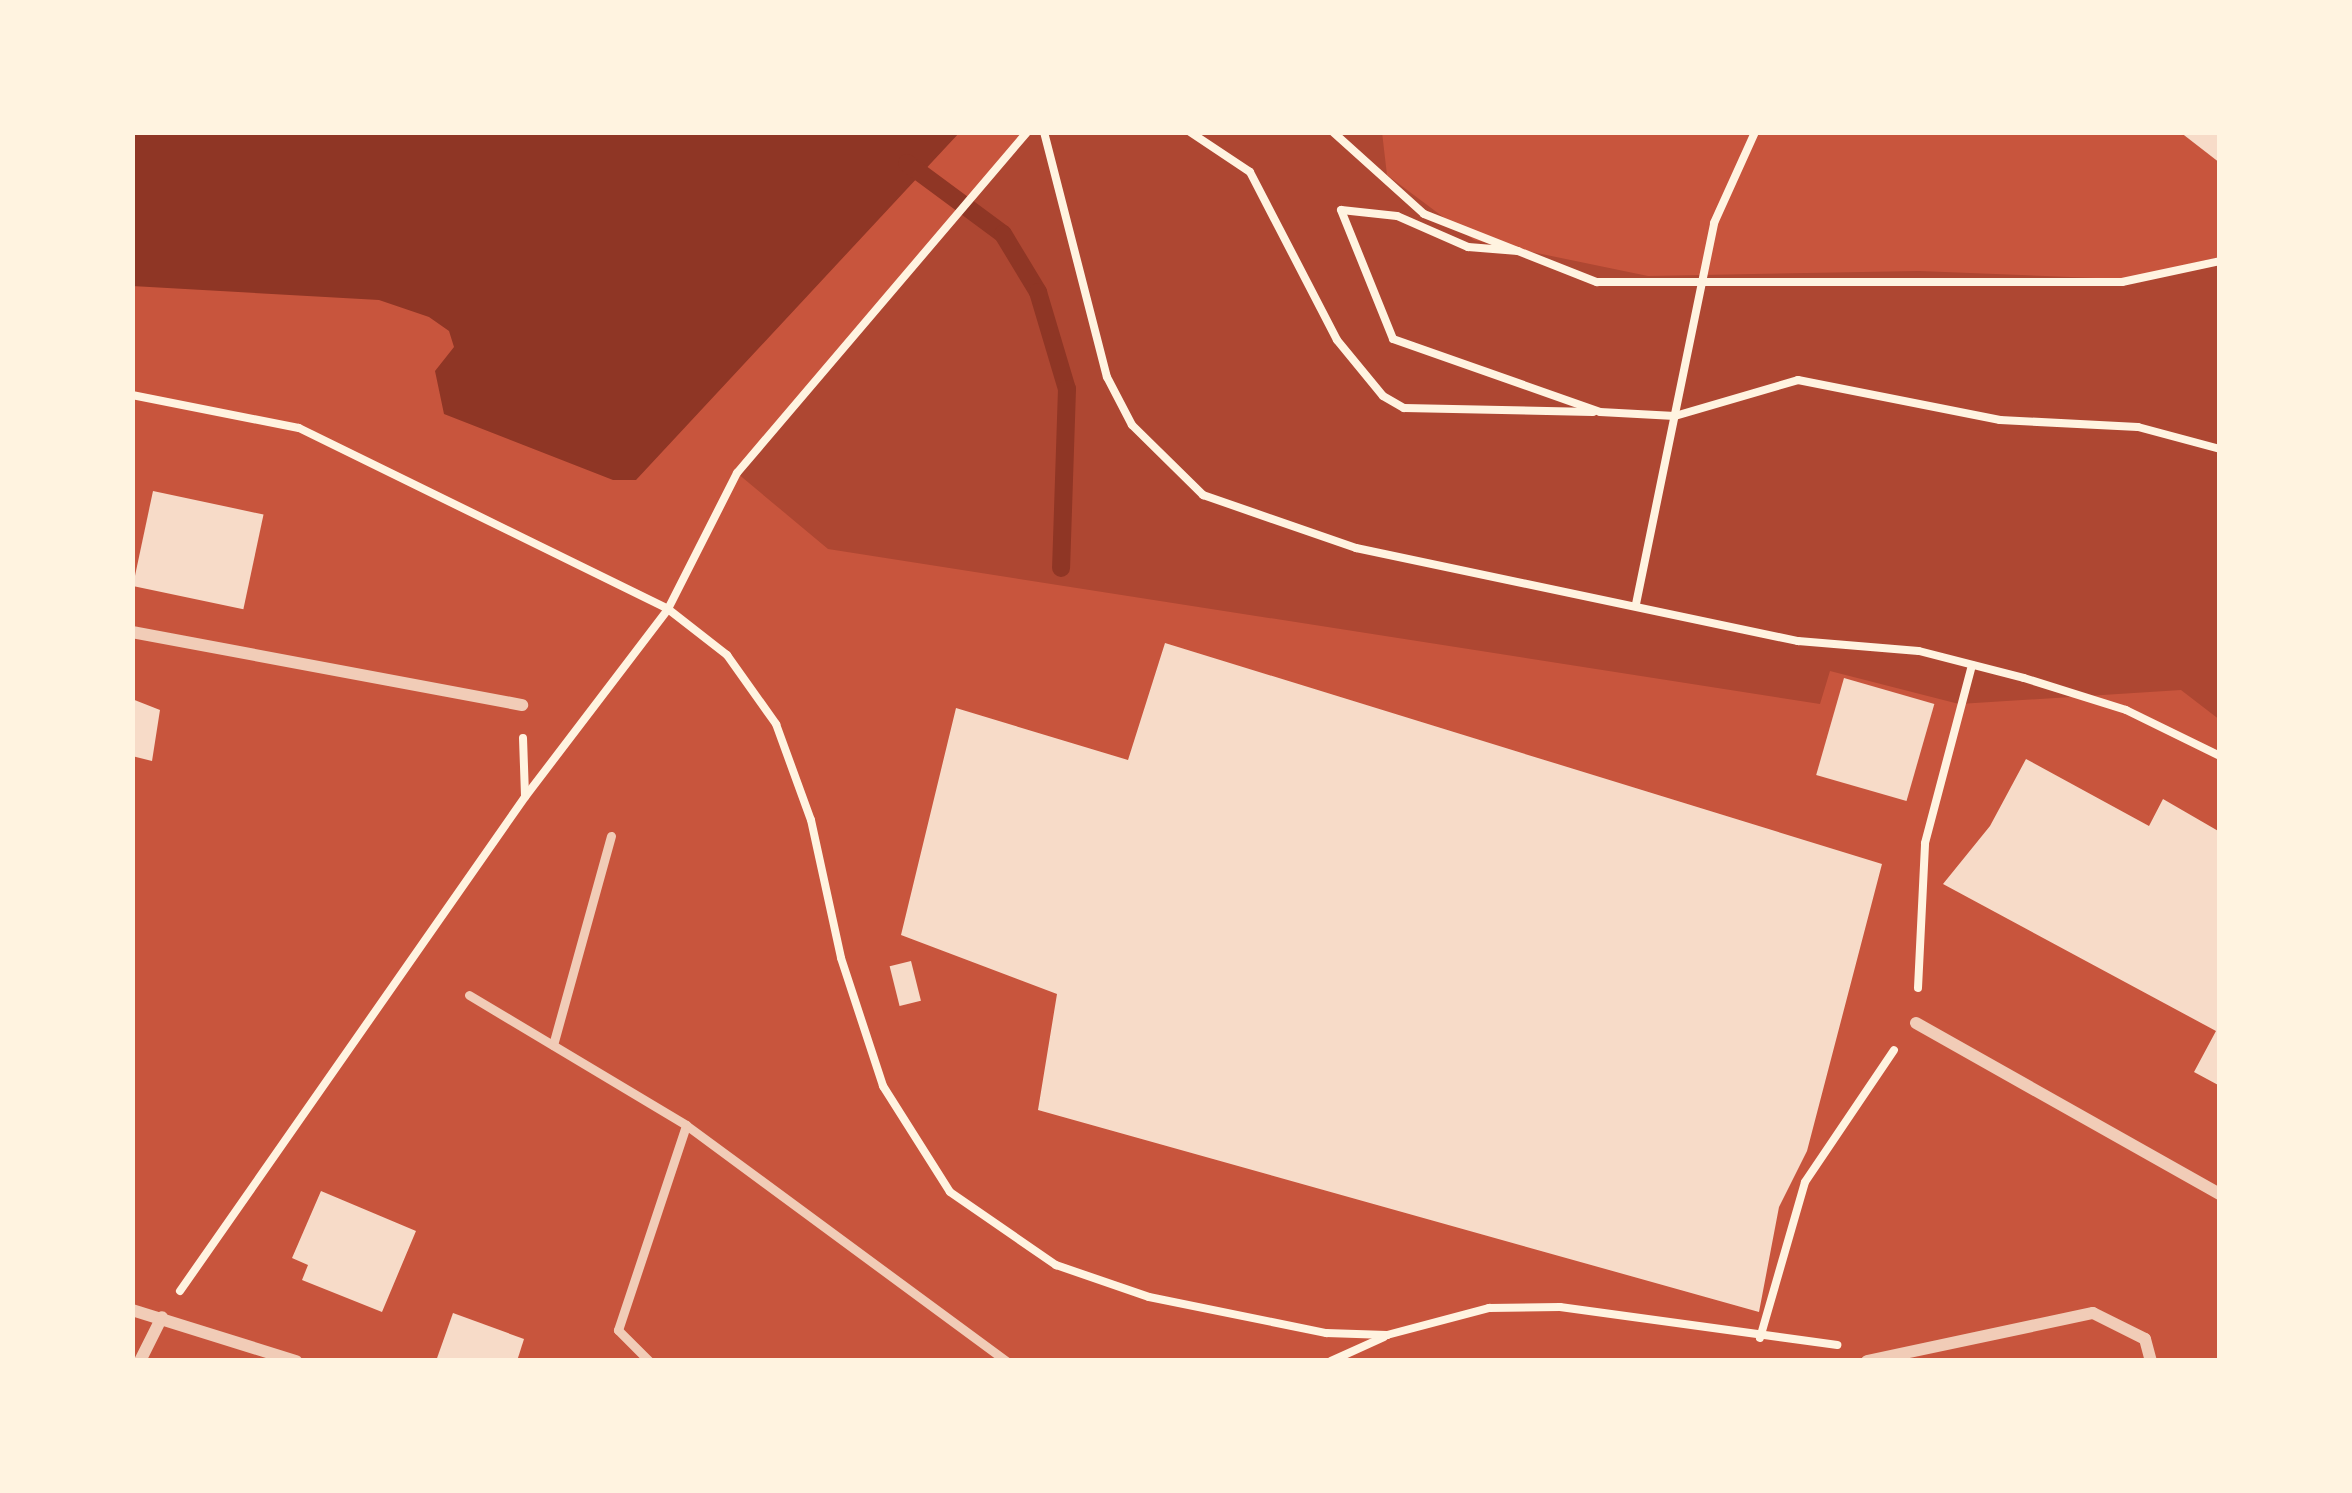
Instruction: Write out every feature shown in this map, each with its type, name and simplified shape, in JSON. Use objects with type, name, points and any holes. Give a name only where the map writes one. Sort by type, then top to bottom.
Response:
[{"type":"street","points":[[132,632],[522,705]]},
{"type":"street","points":[[1916,1023],[2220,1194]]},
{"type":"street","points":[[132,1310],[296,1361]]},
{"type":"street","points":[[1867,1361],[2092,1313],[2145,1339],[2151,1361]]},
{"type":"street","points":[[140,1361],[162,1317]]},
{"type":"lane","points":[[553,1046],[611,836]]},
{"type":"lane","points":[[469,995],[686,1125],[1006,1361]]},
{"type":"lane","points":[[649,1361],[618,1330],[686,1125]]},
{"type":"path","points":[[162,1317],[525,797],[668,609],[737,473],[1027,132]]},
{"type":"path","points":[[1044,132],[1107,377],[1132,425],[1203,495],[1356,548],[1798,640],[1919,651],[2126,710],[2220,756]]},
{"type":"path","points":[[1190,132],[1250,172],[1337,340],[1383,396],[1404,408],[1675,416],[1798,380],[2000,420],[2138,427],[2220,449]]},
{"type":"path","points":[[1333,132],[1424,214],[1597,282],[2122,282],[2220,261]]},
{"type":"path","points":[[1636,604],[1714,223],[1755,132]]},
{"type":"path","points":[[1518,251],[1468,247],[1397,216],[1341,210],[1394,339],[1600,412]]},
{"type":"path","points":[[132,395],[299,428],[569,567],[668,609],[727,655],[776,724],[811,820],[841,958],[883,1086],[950,1192],[1056,1265],[1149,1297],[1326,1333],[1387,1335]]},
{"type":"path","points":[[1760,1338],[1804,1182],[1858,1093],[1916,1023],[1925,843],[1972,665]]},
{"type":"path","points":[[522,705],[525,797]]},
{"type":"path","points":[[1331,1361],[1387,1335],[1490,1308],[1560,1307],[1760,1338],[1899,1351]]},
{"type":"shaded area","points":[[132,132],[960,132],[636,480],[613,480],[444,414],[435,371],[454,347],[449,331],[429,317],[379,300],[132,286]]},
{"type":"shaded area","points":[[1027,132],[1382,132],[1387,175],[1474,240],[1648,276],[1919,271],[2121,279],[2220,257],[2220,720],[2181,690],[1959,704],[1830,671],[1820,704],[828,549],[737,473]]},
{"type":"building","points":[[2180,132],[2220,132],[2220,163]]},
{"type":"building","points":[[153,491],[264,514],[243,609],[133,586]]},
{"type":"building","points":[[1165,643],[1882,864],[1807,1151],[1779,1207],[1759,1312],[1038,1110],[1057,994],[901,935],[956,708],[1128,760]]},
{"type":"building","points":[[1844,678],[1934,704],[1907,801],[1816,775]]},
{"type":"building","points":[[132,699],[160,710],[152,761],[132,756]]},
{"type":"building","points":[[2026,759],[2149,826],[2163,799],[2220,832],[2220,1086],[2194,1072],[2216,1031],[1943,884],[1990,826]]},
{"type":"building","points":[[911,961],[921,1001],[900,1006],[890,966]]},
{"type":"building","points":[[321,1191],[416,1231],[382,1312],[302,1280],[308,1265],[292,1258]]},
{"type":"building","points":[[453,1313],[524,1339],[517,1361],[436,1361]]},
{"type":"waterway","points":[[907,163],[1003,234],[1038,292],[1067,389],[1061,568]]}]
